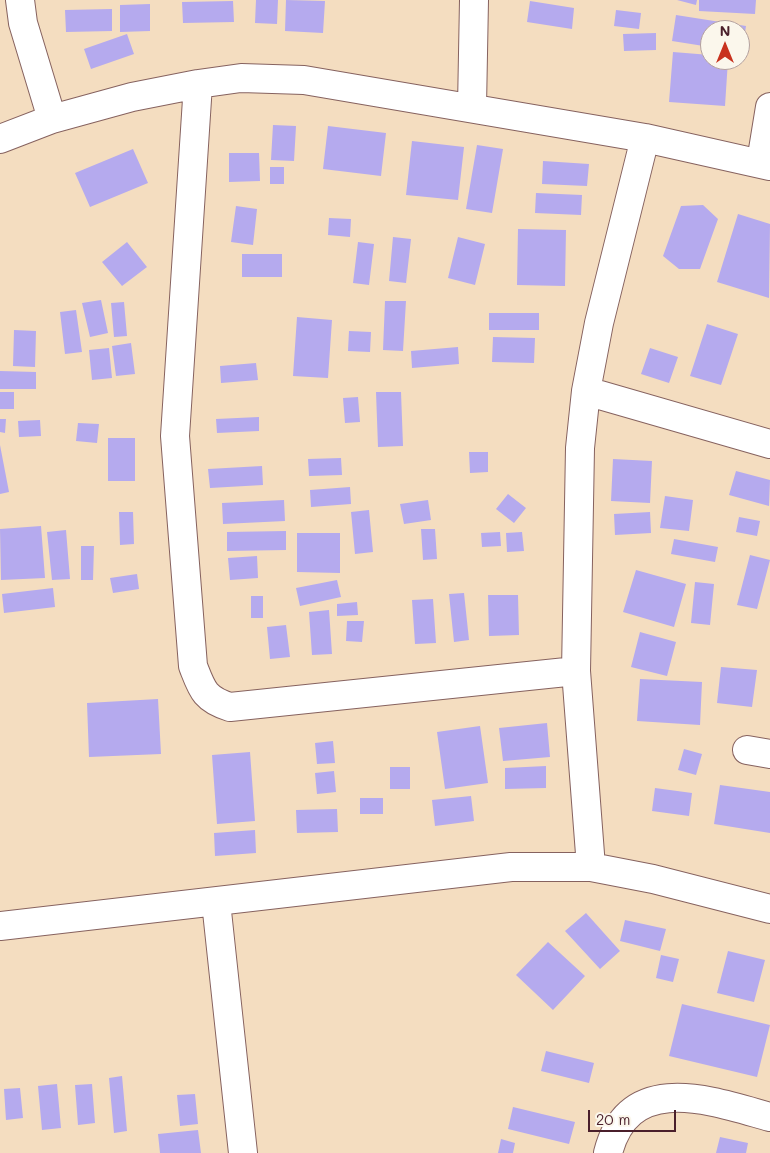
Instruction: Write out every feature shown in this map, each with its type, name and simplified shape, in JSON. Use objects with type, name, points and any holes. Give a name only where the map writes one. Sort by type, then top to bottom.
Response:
[{"type":"street","points":[[20,0],[23,23],[52,119]]},
{"type":"street","points":[[472,107],[474,0]]},
{"type":"street","points":[[0,138],[52,119],[132,97],[198,84],[241,78],[304,80],[472,107],[645,138],[765,164],[770,107]]},
{"type":"street","points":[[198,84],[175,436],[193,666],[202,689],[213,701],[230,706],[576,671]]},
{"type":"street","points":[[590,867],[576,671],[580,448],[586,392],[599,323],[645,138]]},
{"type":"street","points":[[586,392],[770,444]]},
{"type":"street","points":[[0,926],[511,867],[590,867],[653,879],[770,909]]},
{"type":"street","points":[[216,902],[243,1153]]},
{"type":"street","points":[[608,1153],[612,1138],[626,1118],[643,1102],[668,1098],[704,1099],[770,1117]]},
{"type":"building","points":[[256,0],[278,0],[277,24],[255,23]]},
{"type":"building","points":[[286,0],[325,1],[323,33],[285,31]]},
{"type":"building","points":[[677,0],[697,0],[696,5]]},
{"type":"building","points":[[699,0],[756,0],[755,14],[699,11]]},
{"type":"building","points":[[233,1],[234,22],[183,23],[182,2]]},
{"type":"building","points":[[530,1],[574,8],[572,29],[527,22]]},
{"type":"building","points":[[150,4],[150,31],[120,32],[120,5]]},
{"type":"building","points":[[112,9],[112,31],[66,32],[65,10]]},
{"type":"building","points":[[616,10],[641,13],[639,29],[614,26]]},
{"type":"building","points":[[676,15],[708,20],[700,20],[700,45],[672,41]]},
{"type":"building","points":[[656,33],[656,50],[624,51],[623,34]]},
{"type":"building","points":[[127,34],[134,54],[91,69],[84,49]]},
{"type":"building","points":[[673,52],[700,54],[700,70],[727,70],[725,106],[669,102]]},
{"type":"building","points":[[273,125],[296,126],[294,161],[271,160]]},
{"type":"building","points":[[328,126],[386,133],[381,176],[323,169]]},
{"type":"building","points":[[412,141],[464,147],[458,200],[406,195]]},
{"type":"building","points":[[477,145],[503,149],[492,213],[466,209]]},
{"type":"building","points":[[133,149],[148,183],[90,207],[75,173]]},
{"type":"building","points":[[229,153],[259,153],[260,181],[229,182]]},
{"type":"building","points":[[543,161],[589,164],[587,186],[542,184]]},
{"type":"building","points":[[270,167],[284,167],[284,184],[270,184]]},
{"type":"building","points":[[536,193],[582,195],[581,215],[535,213]]},
{"type":"building","points":[[703,205],[718,219],[700,269],[679,269],[663,256],[681,206]]},
{"type":"building","points":[[236,206],[257,209],[253,245],[231,242]]},
{"type":"building","points":[[738,214],[770,224],[769,298],[717,282]]},
{"type":"building","points":[[329,218],[351,219],[350,237],[328,235]]},
{"type":"building","points":[[518,229],[566,230],[565,286],[517,285]]},
{"type":"building","points":[[393,237],[411,239],[406,283],[389,281]]},
{"type":"building","points":[[458,237],[485,244],[475,285],[448,278]]},
{"type":"building","points":[[127,242],[147,267],[122,286],[102,262]]},
{"type":"building","points":[[358,242],[374,244],[369,285],[353,283]]},
{"type":"building","points":[[242,254],[282,254],[282,277],[242,277]]},
{"type":"building","points":[[101,300],[108,333],[90,337],[82,303]]},
{"type":"building","points":[[385,301],[406,301],[403,351],[383,350]]},
{"type":"building","points":[[124,302],[127,336],[114,337],[111,303]]},
{"type":"building","points":[[76,310],[82,352],[65,354],[60,312]]},
{"type":"building","points":[[489,313],[539,313],[539,330],[489,330]]},
{"type":"building","points":[[297,317],[332,320],[328,378],[293,376]]},
{"type":"building","points":[[707,324],[738,334],[721,385],[690,376]]},
{"type":"building","points":[[14,330],[36,331],[35,367],[13,366]]},
{"type":"building","points":[[349,331],[371,332],[370,352],[348,351]]},
{"type":"building","points":[[493,337],[535,338],[534,363],[492,362]]},
{"type":"building","points":[[131,343],[135,374],[116,376],[112,346]]},
{"type":"building","points":[[458,347],[459,364],[412,368],[411,351]]},
{"type":"building","points":[[109,348],[112,378],[92,380],[89,350]]},
{"type":"building","points":[[650,348],[678,357],[669,383],[641,374]]},
{"type":"building","points":[[256,363],[258,380],[221,383],[220,366]]},
{"type":"building","points":[[0,371],[36,372],[36,389],[0,389]]},
{"type":"building","points":[[0,392],[14,392],[14,409],[0,409]]},
{"type":"building","points":[[376,392],[401,392],[403,446],[378,447]]},
{"type":"building","points":[[358,397],[360,422],[345,423],[343,398]]},
{"type":"building","points":[[259,417],[259,431],[217,433],[216,419]]},
{"type":"building","points":[[0,419],[6,419],[5,433],[0,432]]},
{"type":"building","points":[[40,420],[41,436],[19,437],[18,421]]},
{"type":"building","points":[[78,423],[99,424],[97,443],[76,441]]},
{"type":"building","points":[[108,438],[135,438],[135,481],[108,481]]},
{"type":"building","points":[[0,445],[9,492],[0,494]]},
{"type":"building","points":[[469,452],[488,452],[488,472],[470,473]]},
{"type":"building","points":[[341,458],[342,475],[309,476],[308,459]]},
{"type":"building","points":[[613,459],[652,461],[650,503],[611,501]]},
{"type":"building","points":[[262,466],[263,485],[210,488],[208,469]]},
{"type":"building","points":[[736,471],[770,480],[769,506],[729,495]]},
{"type":"building","points":[[350,487],[351,504],[311,507],[310,490]]},
{"type":"building","points":[[508,494],[526,508],[514,523],[496,509]]},
{"type":"building","points":[[665,496],[693,500],[689,531],[660,528]]},
{"type":"building","points":[[284,500],[285,521],[223,524],[222,503]]},
{"type":"building","points":[[428,500],[431,520],[404,524],[400,504]]},
{"type":"building","points":[[369,510],[373,552],[355,554],[351,512]]},
{"type":"building","points":[[119,512],[133,512],[134,544],[120,545]]},
{"type":"building","points":[[650,512],[651,533],[615,535],[614,514]]},
{"type":"building","points":[[739,517],[760,521],[757,536],[736,532]]},
{"type":"building","points":[[41,526],[45,578],[1,580],[0,529]]},
{"type":"building","points":[[421,529],[435,529],[437,559],[423,560]]},
{"type":"building","points":[[66,530],[70,579],[52,580],[47,532]]},
{"type":"building","points":[[286,531],[286,550],[227,551],[227,532]]},
{"type":"building","points":[[500,532],[501,546],[482,547],[481,533]]},
{"type":"building","points":[[522,532],[524,551],[507,552],[506,533]]},
{"type":"building","points":[[297,533],[340,533],[340,573],[297,572]]},
{"type":"building","points":[[674,539],[718,547],[715,562],[671,554]]},
{"type":"building","points":[[81,546],[94,546],[93,580],[81,580]]},
{"type":"building","points":[[750,555],[770,560],[757,609],[737,605]]},
{"type":"building","points":[[257,556],[258,578],[230,580],[228,558]]},
{"type":"building","points":[[636,570],[686,584],[674,627],[623,612]]},
{"type":"building","points":[[137,574],[139,589],[113,593],[110,578]]},
{"type":"building","points":[[337,580],[341,597],[300,606],[296,588]]},
{"type":"building","points":[[695,582],[714,584],[710,625],[691,623]]},
{"type":"building","points":[[53,588],[55,607],[4,613],[2,594]]},
{"type":"building","points":[[464,593],[469,640],[454,642],[449,594]]},
{"type":"building","points":[[488,595],[518,595],[519,635],[489,636]]},
{"type":"building","points":[[251,596],[263,596],[263,618],[251,618]]},
{"type":"building","points":[[433,599],[436,643],[415,644],[412,600]]},
{"type":"building","points":[[357,602],[358,615],[337,616],[337,604]]},
{"type":"building","points":[[329,610],[332,654],[312,655],[309,612]]},
{"type":"building","points":[[347,621],[364,621],[362,642],[346,641]]},
{"type":"building","points":[[286,625],[290,657],[270,659],[267,627]]},
{"type":"building","points":[[640,632],[676,642],[667,676],[631,667]]},
{"type":"building","points":[[721,667],[757,670],[752,707],[717,703]]},
{"type":"building","points":[[640,679],[702,682],[700,725],[637,721]]},
{"type":"building","points":[[158,699],[161,754],[89,757],[87,703]]},
{"type":"building","points":[[547,723],[550,757],[503,761],[499,728]]},
{"type":"building","points":[[480,726],[488,783],[445,789],[437,732]]},
{"type":"building","points":[[333,741],[335,763],[317,764],[315,743]]},
{"type":"building","points":[[684,749],[702,754],[696,775],[678,770]]},
{"type":"building","points":[[250,752],[255,821],[217,824],[212,755]]},
{"type":"building","points":[[546,766],[546,788],[505,789],[505,768]]},
{"type":"building","points":[[390,767],[410,767],[410,789],[390,789]]},
{"type":"building","points":[[334,771],[336,792],[317,794],[315,773]]},
{"type":"building","points":[[720,785],[770,792],[770,833],[714,824]]},
{"type":"building","points":[[655,788],[692,793],[689,816],[652,811]]},
{"type":"building","points":[[471,796],[474,821],[435,826],[432,800]]},
{"type":"building","points":[[360,798],[383,798],[383,814],[360,814]]},
{"type":"building","points":[[337,809],[338,832],[297,833],[296,810]]},
{"type":"building","points":[[255,830],[256,853],[215,856],[214,833]]},
{"type":"building","points":[[586,913],[620,951],[600,969],[565,931]]},
{"type":"building","points":[[625,920],[666,929],[660,951],[620,941]]},
{"type":"building","points":[[548,942],[585,976],[553,1010],[516,975]]},
{"type":"building","points":[[728,951],[765,960],[754,1002],[717,993]]},
{"type":"building","points":[[661,955],[679,959],[673,982],[656,978]]},
{"type":"building","points":[[682,1004],[770,1025],[757,1077],[669,1056]]},
{"type":"building","points":[[546,1051],[594,1063],[589,1083],[541,1071]]},
{"type":"building","points":[[122,1076],[127,1131],[114,1133],[109,1078]]},
{"type":"building","points":[[57,1084],[61,1128],[42,1130],[38,1086]]},
{"type":"building","points":[[92,1084],[95,1123],[78,1125],[75,1085]]},
{"type":"building","points":[[20,1088],[23,1118],[6,1120],[4,1089]]},
{"type":"building","points":[[195,1094],[198,1124],[180,1126],[177,1095]]},
{"type":"building","points":[[513,1107],[575,1122],[569,1144],[508,1129]]},
{"type":"building","points":[[198,1130],[201,1153],[160,1153],[158,1134]]},
{"type":"building","points":[[720,1137],[748,1143],[746,1153],[716,1153]]},
{"type":"building","points":[[501,1139],[515,1143],[513,1153],[498,1153]]}]
